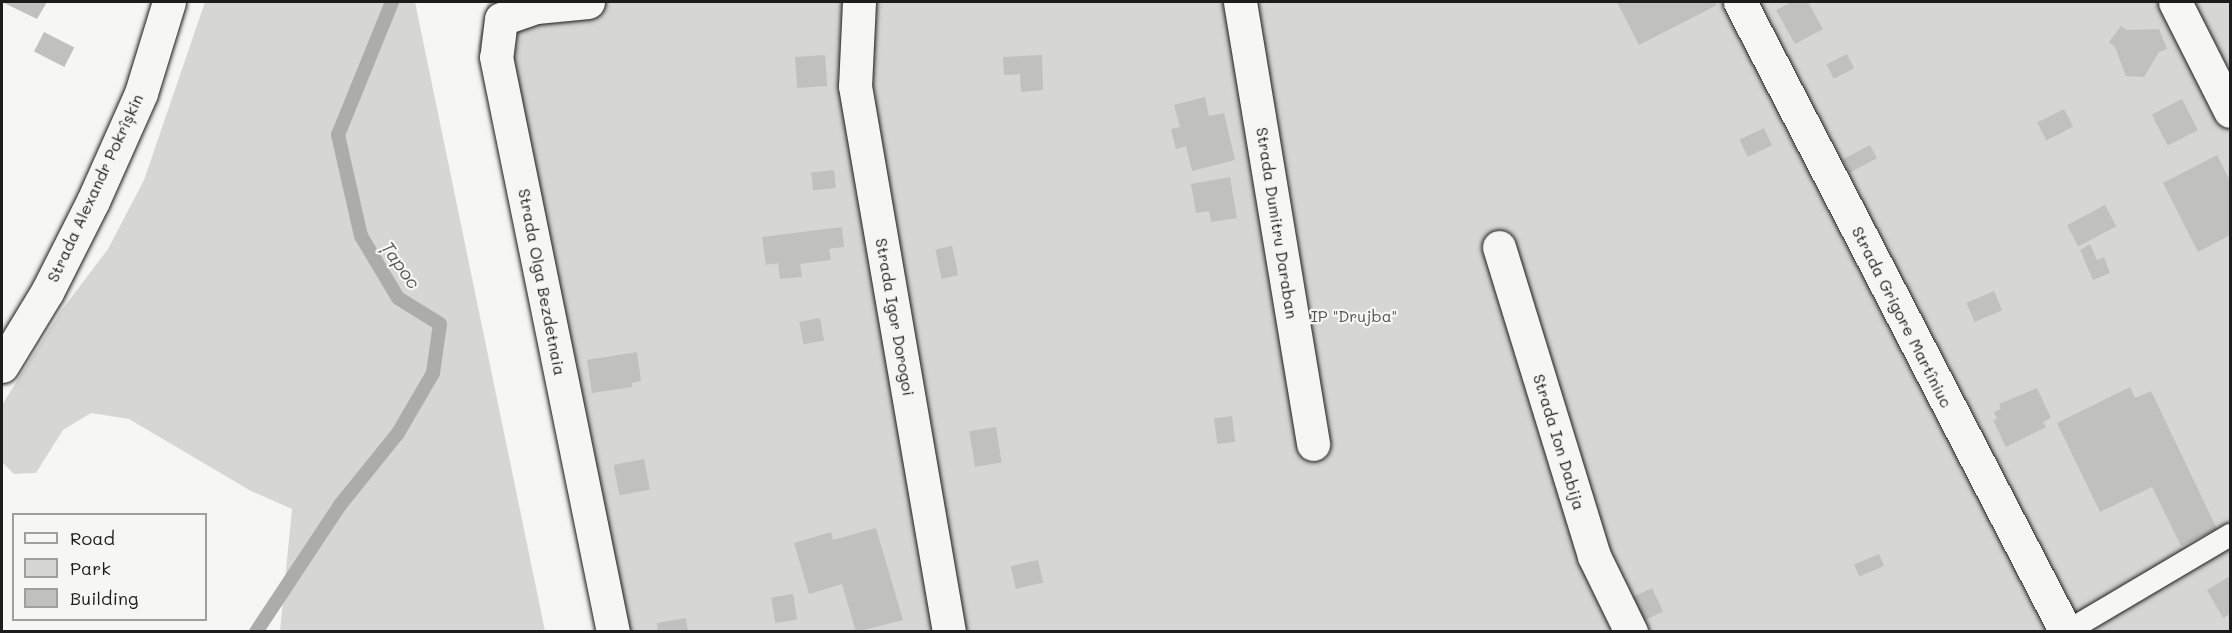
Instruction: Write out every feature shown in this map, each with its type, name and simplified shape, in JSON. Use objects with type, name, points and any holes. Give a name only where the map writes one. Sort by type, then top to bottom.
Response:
[{"type":"street","name":"Strada Alexandr Pokrîșkin","points":[[2,366],[47,292],[93,201],[141,93],[169,2]]},
{"type":"street","name":"Strada Olga Bezdetnaia","points":[[588,2],[536,7],[501,19],[496,57],[613,632]]},
{"type":"street","name":"Strada Igor Dorogoi","points":[[859,2],[855,86],[949,632]]},
{"type":"street","name":"Strada Dumitru Daraban","points":[[1240,2],[1313,444]]},
{"type":"street","name":"Strada Grigore Martîniuc","points":[[1740,2],[2066,632]]},
{"type":"street","points":[[2175,2],[2230,111]]},
{"type":"street","name":"Strada Ion Dabija","points":[[1498,247],[1594,556],[1631,632]]},
{"type":"lane","points":[[2066,632],[2230,535]]},
{"type":"green space","points":[[205,2],[415,2],[545,631],[280,631],[292,509],[251,491],[129,419],[91,413],[63,430],[36,473],[14,474],[2,462],[2,405],[61,311],[108,249],[144,180]]},
{"type":"green space","name":"IP \"Drujba\"","points":[[488,2],[2230,2],[2230,631],[597,631],[478,46]]},
{"type":"building","points":[[2,2],[47,2],[37,19]]},
{"type":"building","points":[[1617,2],[1715,2],[1717,5],[1639,45]]},
{"type":"building","points":[[1792,2],[1808,2],[1823,29],[1795,44],[1776,10]]},
{"type":"building","points":[[2121,26],[2127,30],[2159,29],[2167,49],[2159,52],[2144,77],[2126,76],[2115,47],[2109,42]]},
{"type":"building","points":[[44,32],[74,47],[64,67],[34,52]]},
{"type":"building","points":[[1847,54],[1854,68],[1834,79],[1827,64]]},
{"type":"building","points":[[825,55],[827,86],[797,88],[795,57]]},
{"type":"building","points":[[1042,55],[1043,90],[1021,92],[1020,74],[1004,75],[1003,57]]},
{"type":"building","points":[[1205,97],[1209,116],[1224,113],[1235,160],[1192,171],[1186,146],[1176,149],[1171,129],[1180,127],[1174,105]]},
{"type":"building","points":[[2182,99],[2198,130],[2168,146],[2152,114]]},
{"type":"building","points":[[2064,109],[2073,127],[2046,140],[2037,123]]},
{"type":"building","points":[[1764,128],[1772,145],[1748,157],[1740,139]]},
{"type":"building","points":[[1870,145],[1877,158],[1850,173],[1843,160]]},
{"type":"building","points":[[2217,155],[2230,181],[2230,235],[2198,252],[2163,183]]},
{"type":"building","points":[[834,170],[836,188],[813,190],[811,172]]},
{"type":"building","points":[[1230,177],[1237,218],[1211,222],[1209,211],[1196,213],[1191,184]]},
{"type":"building","points":[[2105,205],[2116,226],[2078,246],[2067,225]]},
{"type":"building","points":[[842,227],[844,247],[829,249],[831,260],[800,264],[802,277],[780,279],[778,263],[766,265],[762,237]]},
{"type":"building","points":[[2090,244],[2097,260],[2104,257],[2110,273],[2093,280],[2080,250]]},
{"type":"building","points":[[952,246],[958,275],[942,279],[935,250]]},
{"type":"building","points":[[1994,291],[2002,310],[1975,322],[1966,303]]},
{"type":"building","points":[[820,318],[824,341],[803,344],[799,322]]},
{"type":"building","points":[[637,352],[641,381],[632,383],[632,387],[592,393],[587,360]]},
{"type":"building","points":[[2130,387],[2135,398],[2151,391],[2217,529],[2181,546],[2152,487],[2100,512],[2057,423]]},
{"type":"building","points":[[2037,388],[2051,418],[2043,422],[2046,427],[2006,447],[1993,420],[1997,419],[1994,412],[2001,409],[1999,404]]},
{"type":"building","points":[[1232,416],[1235,442],[1217,444],[1214,418]]},
{"type":"building","points":[[996,427],[1002,463],[975,467],[969,431]]},
{"type":"building","points":[[644,459],[650,489],[619,495],[614,465]]},
{"type":"building","points":[[876,528],[903,620],[856,632],[842,584],[809,594],[794,543],[831,532],[833,540]]},
{"type":"building","points":[[1879,554],[1884,566],[1859,577],[1854,565]]},
{"type":"building","points":[[1038,560],[1043,582],[1016,589],[1011,566]]},
{"type":"building","points":[[2230,576],[2230,614],[2223,618],[2207,590]]},
{"type":"building","points":[[1652,588],[1663,612],[1642,621],[1631,598]]},
{"type":"building","points":[[793,594],[797,620],[775,623],[771,597]]},
{"type":"building","points":[[686,618],[688,632],[658,632],[657,623]]},
{"type":"waterway","name":"Țapoc","points":[[256,632],[340,505],[398,433],[433,373],[440,324],[398,298],[361,236],[338,135],[392,2]]}]
